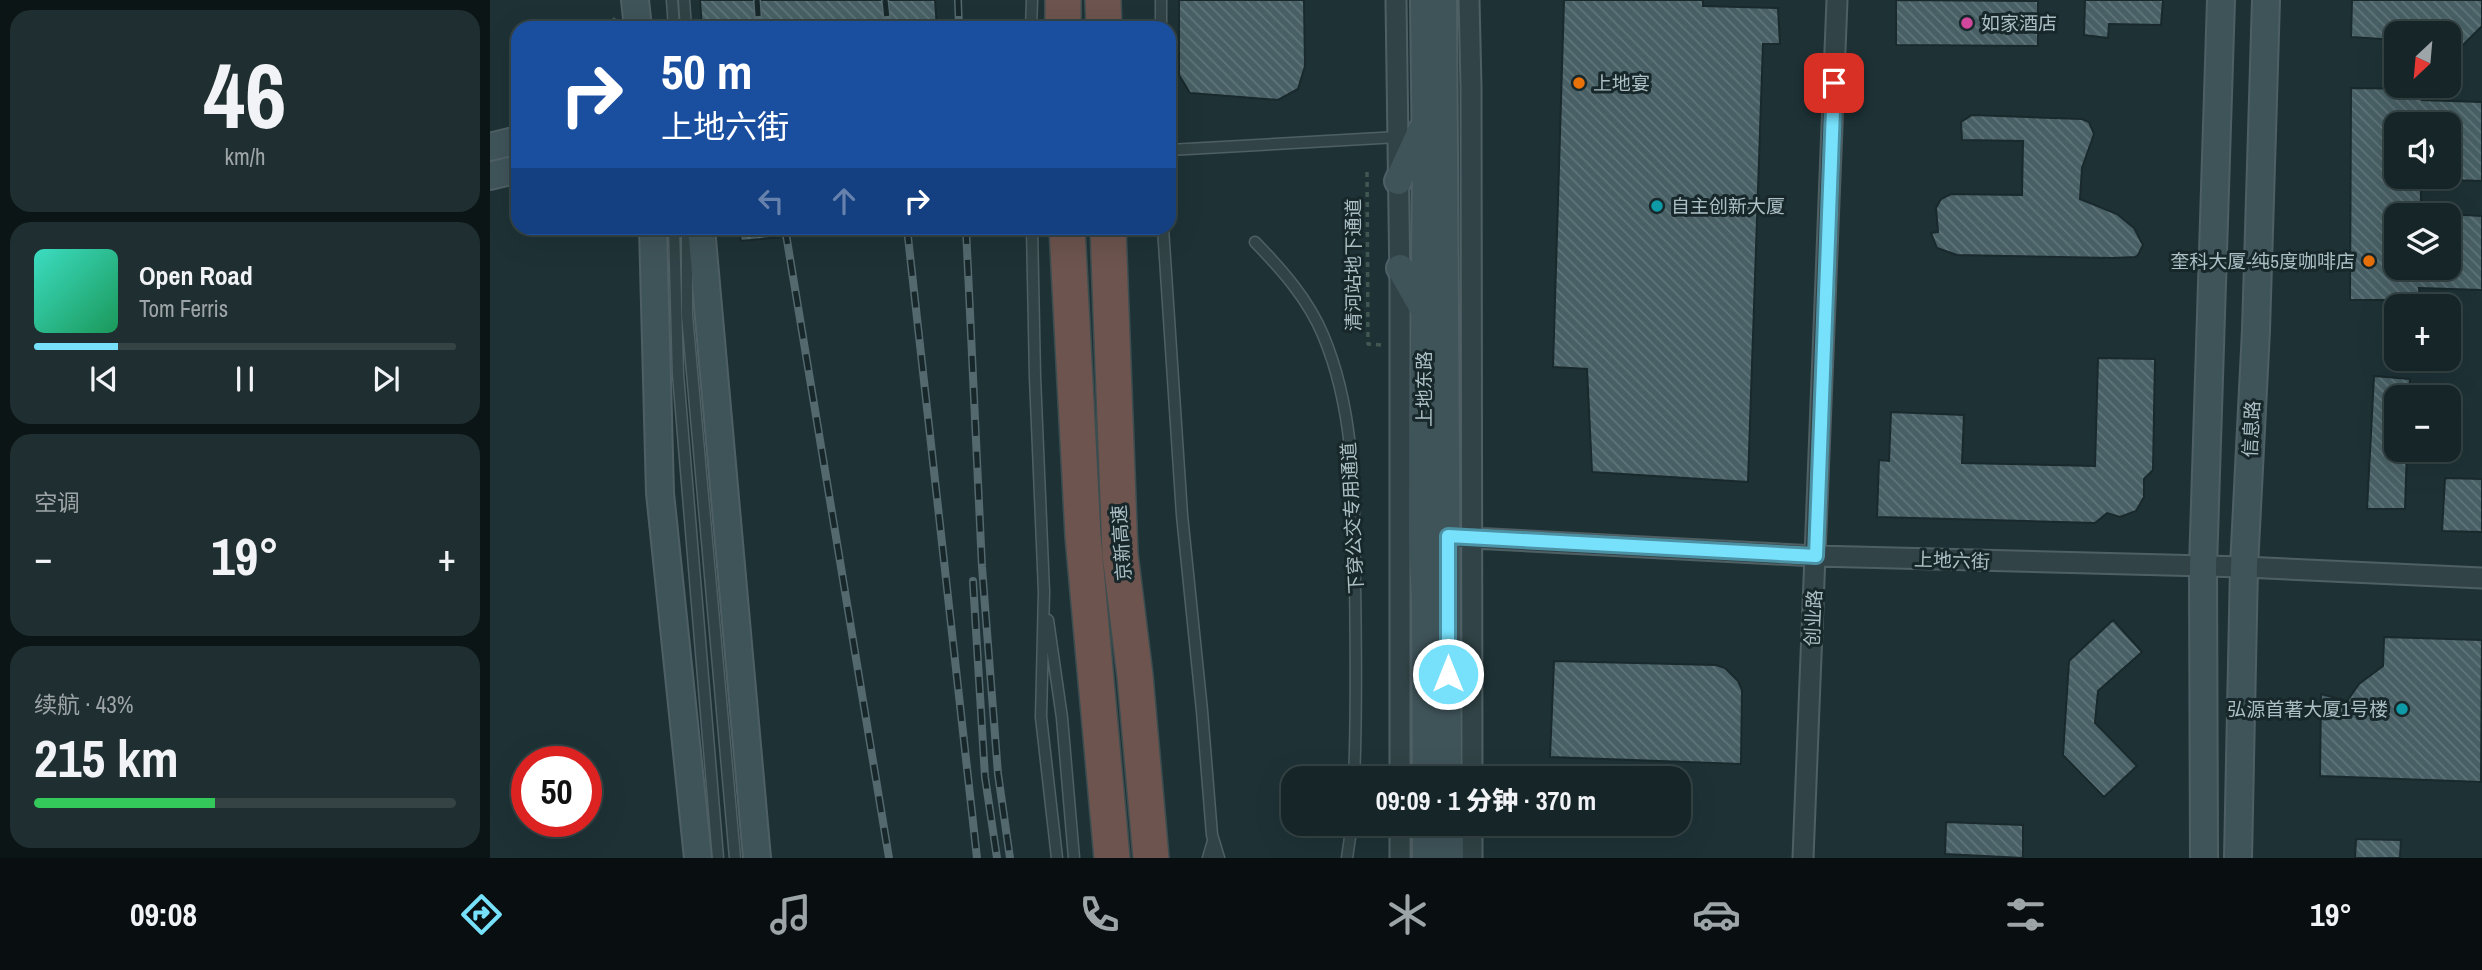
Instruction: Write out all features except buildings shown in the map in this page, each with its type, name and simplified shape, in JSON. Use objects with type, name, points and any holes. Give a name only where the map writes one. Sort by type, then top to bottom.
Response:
[{"type":"highway","points":[[1063,0],[1063,21]]},
{"type":"highway","points":[[1103,0],[1104,21]]},
{"type":"highway","name":"京新高速","points":[[1067,235],[1083,536],[1112,858]]},
{"type":"highway","name":"京新高速","points":[[1108,235],[1120,554],[1135,676],[1152,858]]},
{"type":"highway","points":[[1114,414],[1153,658],[1172,858]]},
{"type":"main road","points":[[635,0],[637,21]]},
{"type":"main road","name":"上地东路","points":[[1424,0],[1425,311],[1422,535],[1436,578],[1447,766]]},
{"type":"main road","name":"上地东路","points":[[1427,766],[1436,578],[1460,537],[1445,512],[1443,0]]},
{"type":"main road","points":[[2204,858],[2203,567],[2221,0]]},
{"type":"main road","name":"信息路","points":[[2238,858],[2244,567],[2256,330],[2266,0]]},
{"type":"main road","points":[[1398,181],[1425,123]]},
{"type":"main road","points":[[490,147],[511,142]]},
{"type":"main road","points":[[490,176],[511,171]]},
{"type":"main road","points":[[653,235],[660,493],[698,858]]},
{"type":"main road","points":[[702,235],[757,858]]},
{"type":"main road","points":[[1400,268],[1425,311]]},
{"type":"main road","points":[[1426,836],[1426,858]]},
{"type":"main road","points":[[1449,836],[1450,858]]},
{"type":"street","points":[[1396,0],[1400,268],[1436,578],[1470,766]]},
{"type":"street","points":[[1460,537],[1469,0]]},
{"type":"street","name":"创业路","points":[[1803,858],[1837,0]]},
{"type":"street","name":"上地六街","points":[[1422,535],[1816,556],[2244,567],[2482,578]]},
{"type":"street","points":[[1402,766],[1436,578]]},
{"type":"street","points":[[1400,836],[1400,858]]},
{"type":"street","points":[[1472,836],[1472,858]]},
{"type":"lane","points":[[672,0],[674,21]]},
{"type":"lane","points":[[684,0],[686,21]]},
{"type":"lane","points":[[1031,21],[1032,0]]},
{"type":"lane","points":[[1161,0],[1161,21]]},
{"type":"lane","points":[[1176,150],[1398,137]]},
{"type":"lane","points":[[674,235],[678,374],[718,858]]},
{"type":"lane","points":[[687,235],[687,315],[736,858]]},
{"type":"lane","points":[[1032,235],[1044,592],[1041,717],[1057,858]]},
{"type":"lane","points":[[1163,235],[1182,515],[1213,841],[1219,858]]},
{"type":"lane","name":"下穿公交专用通道","points":[[1255,242],[1302,296],[1323,335],[1338,380],[1346,418],[1354,509],[1354,766]]},
{"type":"lane","points":[[1044,592],[1062,718],[1074,858]]},
{"type":"lane","points":[[1347,858],[1350,836]]},
{"type":"lane","points":[[1208,858],[1213,841]]},
{"type":"path","name":"清河站地下通道","points":[[1367,172],[1368,344],[1382,345]]},
{"type":"railway","points":[[757,0],[758,21]]},
{"type":"railway","points":[[885,0],[887,21]]},
{"type":"railway","points":[[958,0],[959,21]]},
{"type":"railway","points":[[786,235],[889,858]]},
{"type":"railway","points":[[908,235],[977,858]]},
{"type":"railway","points":[[966,235],[982,567],[998,774],[1010,858]]},
{"type":"railway","points":[[973,581],[985,777],[997,858]]},
{"type":"place","name":"如家酒店","points":[[1967,23]]},
{"type":"place","name":"上地宴","points":[[1579,83]]},
{"type":"place","name":"自主创新大厦","points":[[1657,206]]},
{"type":"place","name":"奎科大厦-纯5度咖啡店","points":[[2369,261]]},
{"type":"place","name":"弘源首著大厦1号楼","points":[[2402,709]]},
{"type":"route","points":[[1448,674],[1448,536],[1816,556],[1834,83]]}]
